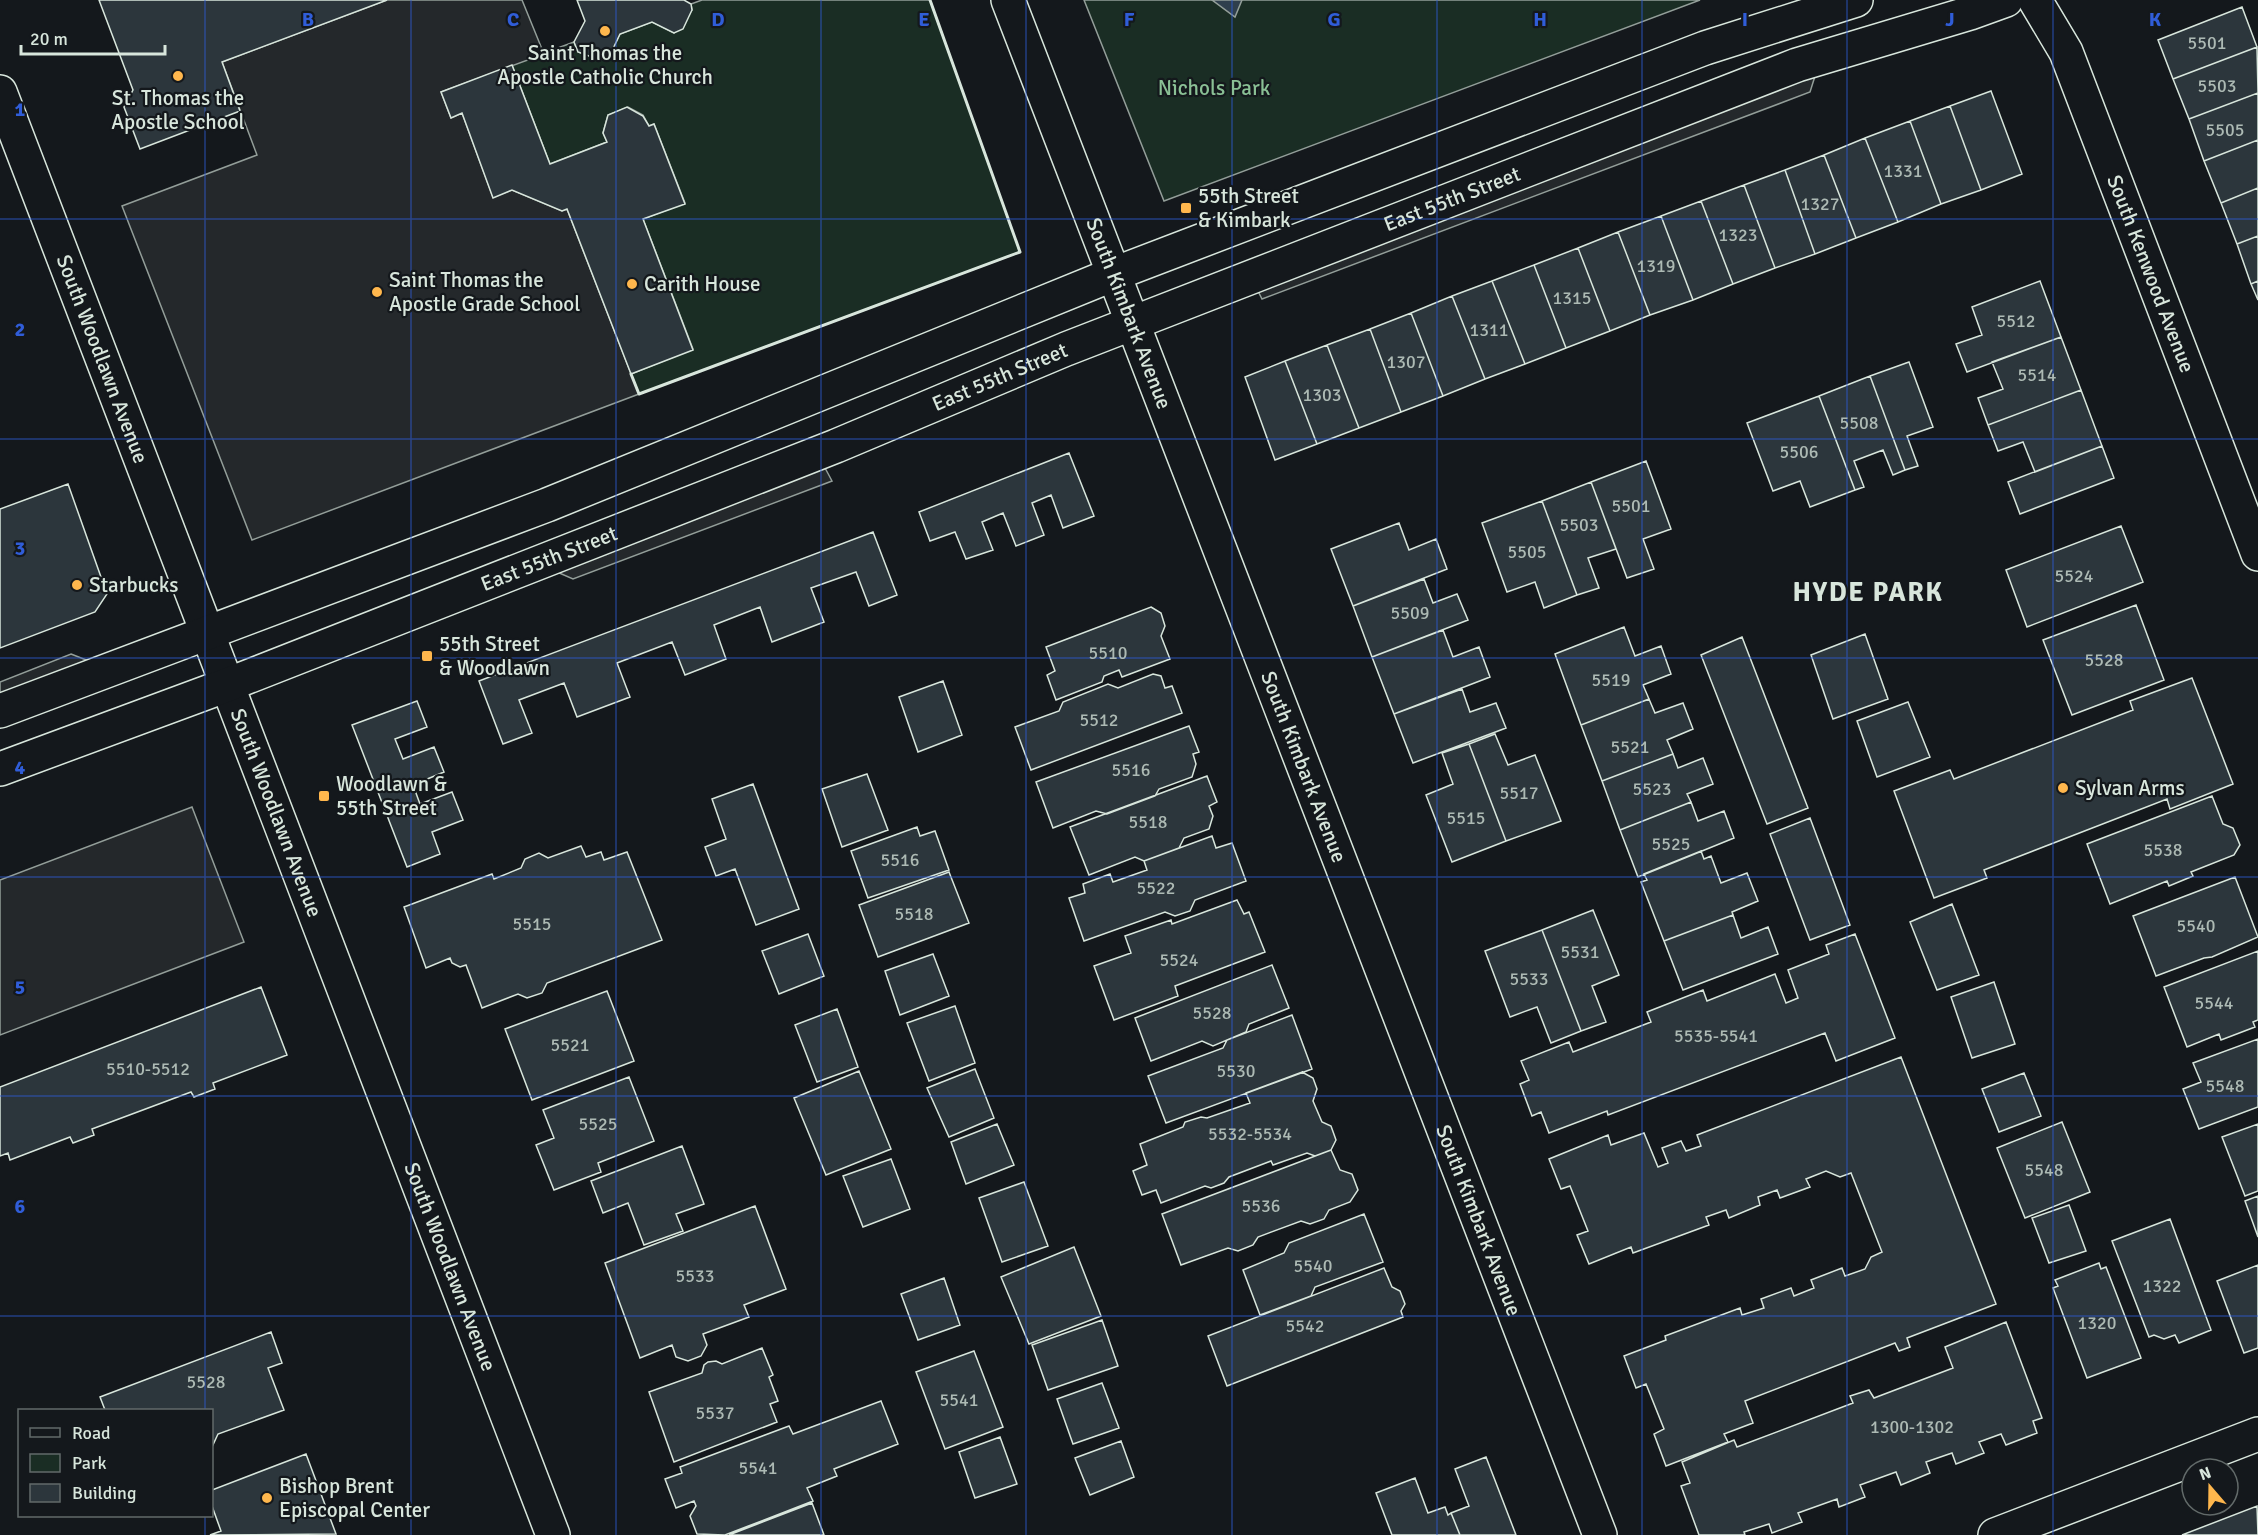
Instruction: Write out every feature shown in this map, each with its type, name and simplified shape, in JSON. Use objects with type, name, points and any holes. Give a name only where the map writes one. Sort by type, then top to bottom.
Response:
[{"type":"street","name":"South Kimbark Avenue","points":[[1008,0],[1600,1535]]},
{"type":"street","points":[[0,711],[547,505],[1114,274],[1705,48],[1856,0]]},
{"type":"street","name":"East 55th Street","points":[[0,769],[227,685],[837,446],[1133,322],[1797,64],[1970,14],[2006,0]]},
{"type":"street","name":"South Kenwood Avenue","points":[[2035,0],[2066,52],[2258,554]]},
{"type":"street","name":"South Woodlawn Avenue","points":[[0,92],[554,1535]]},
{"type":"street","points":[[1995,1535],[2258,1434]]},
{"type":"green space","points":[[702,0],[930,0],[1020,252],[639,394],[631,374],[693,349],[643,219],[685,203],[654,124],[649,126],[643,115],[628,107],[608,115],[603,133],[607,142],[550,164],[512,65],[574,42],[578,52],[600,60],[610,55],[620,34],[652,22],[674,33],[692,10],[691,4]]},
{"type":"green space","name":"Nichols Park","points":[[1084,0],[1700,0],[1164,201]]},
{"type":"shaded area","name":"Saint Thomas the Apostle Grade School","points":[[387,0],[522,0],[544,54],[441,92],[451,118],[462,113],[493,197],[512,190],[562,211],[567,209],[639,394],[252,540],[122,206],[257,155],[222,62]]},
{"type":"shaded area","points":[[1816,73],[1810,92],[1262,299],[1255,285]]},
{"type":"shaded area","points":[[824,466],[832,481],[573,579],[550,569]]},
{"type":"shaded area","points":[[71,654],[94,663],[0,699],[0,682]]},
{"type":"shaded area","points":[[192,807],[244,942],[0,1035],[0,880]]},
{"type":"water","points":[[1212,0],[1242,0],[1235,17]]},
{"type":"building","name":"St. Thomas the Apostle School","points":[[99,0],[387,0],[222,62],[240,111],[140,149],[124,107],[133,90]]},
{"type":"building","name":"Saint Thomas the Apostle Catholic Church","points":[[577,0],[684,0],[691,4],[692,10],[683,29],[674,33],[652,22],[620,34],[610,55],[600,60],[578,52],[574,42],[585,21]]},
{"type":"building","points":[[2242,7],[2257,47],[2173,79],[2158,40]]},
{"type":"building","points":[[2257,47],[2258,93],[2189,119],[2173,79]]},
{"type":"building","name":"Carith House","points":[[512,65],[550,164],[607,142],[603,133],[608,115],[627,107],[643,116],[649,126],[654,124],[685,204],[643,219],[693,350],[631,374],[567,209],[562,211],[512,190],[493,198],[462,113],[451,118],[441,92]]},
{"type":"building","points":[[1991,91],[2022,174],[1981,190],[1950,106]]},
{"type":"building","points":[[2258,93],[2258,140],[2204,161],[2189,119]]},
{"type":"building","points":[[1950,106],[1981,190],[1941,204],[1910,121]]},
{"type":"building","points":[[1910,121],[1941,204],[1898,222],[1865,138]]},
{"type":"building","points":[[1865,138],[1898,222],[1856,238],[1824,155]]},
{"type":"building","points":[[2258,140],[2258,188],[2221,203],[2204,161]]},
{"type":"building","points":[[1824,155],[1856,238],[1815,254],[1785,170]]},
{"type":"building","points":[[1785,170],[1815,254],[1775,268],[1744,185]]},
{"type":"building","points":[[1744,185],[1775,268],[1733,284],[1701,201]]},
{"type":"building","points":[[2258,188],[2258,236],[2237,244],[2221,203]]},
{"type":"building","points":[[1701,201],[1733,284],[1693,300],[1661,216]]},
{"type":"building","points":[[1661,216],[1693,300],[1650,315],[1618,232]]},
{"type":"building","points":[[1618,232],[1650,315],[1610,331],[1578,248]]},
{"type":"building","points":[[2258,236],[2258,281],[2251,284],[2237,244]]},
{"type":"building","points":[[1578,248],[1610,331],[1566,348],[1534,265]]},
{"type":"building","points":[[1534,265],[1566,348],[1525,364],[1492,281]]},
{"type":"building","points":[[1492,281],[1525,364],[1485,379],[1452,296]]},
{"type":"building","points":[[2040,281],[2061,337],[1967,372],[1956,344],[1982,335],[1972,307]]},
{"type":"building","points":[[2258,281],[2258,300],[2251,284]]},
{"type":"building","points":[[1452,296],[1485,379],[1443,396],[1411,313]]},
{"type":"building","points":[[1411,313],[1443,396],[1401,412],[1370,329]]},
{"type":"building","points":[[1370,329],[1401,412],[1359,428],[1327,345]]},
{"type":"building","points":[[2061,337],[2081,390],[1988,425],[1978,398],[2003,389],[1992,362]]},
{"type":"building","points":[[1327,345],[1359,428],[1317,444],[1285,361]]},
{"type":"building","points":[[1285,361],[1317,444],[1275,460],[1245,377]]},
{"type":"building","points":[[1909,362],[1933,427],[1907,436],[1918,466],[1905,470],[1870,376]]},
{"type":"building","points":[[1870,376],[1905,470],[1893,475],[1883,450],[1854,461],[1864,487],[1855,490],[1819,396]]},
{"type":"building","points":[[2081,390],[2102,446],[2035,472],[2023,442],[1998,451],[1988,425]]},
{"type":"building","points":[[1819,396],[1855,490],[1810,507],[1800,481],[1773,491],[1747,423]]},
{"type":"building","points":[[2102,446],[2114,478],[2020,514],[2008,482]]},
{"type":"building","points":[[1069,453],[1094,516],[1063,528],[1051,495],[1032,503],[1044,535],[1016,546],[1003,513],[982,522],[993,550],[966,559],[955,532],[930,541],[919,512]]},
{"type":"building","points":[[1646,461],[1671,529],[1643,539],[1654,569],[1627,578],[1591,482]]},
{"type":"building","points":[[1591,482],[1616,549],[1588,558],[1599,588],[1577,595],[1542,501]]},
{"type":"building","points":[[68,484],[107,594],[95,612],[0,648],[0,509]]},
{"type":"building","points":[[1542,501],[1577,595],[1544,608],[1535,582],[1507,592],[1482,523]]},
{"type":"building","points":[[1399,523],[1409,550],[1436,539],[1447,569],[1353,606],[1331,549]]},
{"type":"building","points":[[2121,526],[2143,582],[2027,627],[2006,570]]},
{"type":"building","points":[[873,532],[897,595],[869,606],[856,572],[811,588],[824,622],[772,642],[760,607],[714,625],[726,659],[685,675],[672,642],[617,663],[630,697],[577,717],[564,683],[519,700],[532,733],[503,744],[479,681]]},
{"type":"building","points":[[1424,579],[1433,603],[1457,594],[1468,620],[1372,657],[1353,606]]},
{"type":"building","points":[[2136,605],[2164,680],[2072,715],[2043,640]]},
{"type":"building","points":[[1151,607],[1161,613],[1165,626],[1161,636],[1170,659],[1122,677],[1119,670],[1104,676],[1102,682],[1056,700],[1047,675],[1055,671],[1046,647]]},
{"type":"building","points":[[1624,627],[1635,656],[1661,646],[1671,674],[1643,685],[1649,699],[1581,725],[1555,654]]},
{"type":"building","points":[[1443,630],[1453,657],[1479,647],[1490,677],[1394,714],[1372,657]]},
{"type":"building","points":[[1865,634],[1888,699],[1833,719],[1811,655]]},
{"type":"building","points":[[1742,637],[1808,808],[1767,824],[1701,655]]},
{"type":"building","points":[[1153,674],[1161,676],[1165,688],[1172,686],[1182,713],[1031,770],[1015,727],[1059,711],[1063,702],[1108,684],[1118,688]]},
{"type":"building","name":"Sylvan Arms","points":[[2192,678],[2233,784],[2170,809],[2167,799],[1984,870],[1987,878],[1934,898],[1894,791],[1950,770],[1954,779],[2133,710],[2130,701]]},
{"type":"building","points":[[943,681],[962,735],[918,752],[899,697]]},
{"type":"building","points":[[1462,689],[1470,712],[1496,703],[1506,728],[1413,763],[1394,714]]},
{"type":"building","points":[[1649,699],[1655,713],[1683,703],[1693,729],[1667,740],[1673,754],[1602,781],[1581,725]]},
{"type":"building","points":[[417,701],[427,727],[395,739],[403,759],[434,747],[444,772],[413,785],[420,804],[452,792],[463,820],[432,832],[440,854],[407,867],[352,725]]},
{"type":"building","points":[[1908,702],[1930,757],[1877,777],[1857,721]]},
{"type":"building","points":[[1189,726],[1199,752],[1193,754],[1196,764],[1192,777],[1159,789],[1155,796],[1107,814],[1096,811],[1053,828],[1036,782]]},
{"type":"building","points":[[1495,734],[1508,765],[1535,755],[1561,821],[1506,841],[1469,744]]},
{"type":"building","points":[[1469,744],[1506,841],[1452,862],[1426,795],[1453,784],[1442,753]]},
{"type":"building","points":[[1673,754],[1678,768],[1703,758],[1713,784],[1687,794],[1691,802],[1620,830],[1602,781]]},
{"type":"building","points":[[867,774],[888,830],[842,847],[822,789]]},
{"type":"building","points":[[1207,776],[1217,802],[1209,806],[1213,816],[1209,829],[1184,838],[1179,848],[1144,861],[1135,857],[1089,875],[1070,827]]},
{"type":"building","points":[[753,784],[799,909],[756,925],[735,869],[716,876],[705,847],[726,839],[712,799]]},
{"type":"building","points":[[2212,796],[2223,824],[2233,828],[2240,845],[2234,855],[2191,872],[2193,876],[2169,886],[2167,881],[2110,904],[2087,844]]},
{"type":"building","points":[[1691,802],[1698,821],[1724,811],[1734,838],[1638,877],[1620,830]]},
{"type":"building","points":[[1810,818],[1850,925],[1810,940],[1770,834]]},
{"type":"building","points":[[917,827],[920,836],[935,831],[949,870],[868,898],[851,851]]},
{"type":"building","points":[[1212,836],[1216,848],[1232,843],[1246,881],[1195,900],[1190,911],[1175,916],[1165,912],[1084,941],[1069,898],[1085,893],[1083,884],[1110,874],[1113,882],[1147,870],[1144,861]]},
{"type":"building","points":[[581,846],[586,857],[601,852],[604,860],[627,852],[662,940],[547,983],[542,993],[527,998],[518,994],[482,1008],[466,965],[460,967],[452,963],[450,958],[426,968],[404,907],[492,874],[494,879],[521,868],[525,859],[539,853],[548,858]]},
{"type":"building","points":[[1701,851],[1704,859],[1711,856],[1721,883],[1747,873],[1758,901],[1732,912],[1733,915],[1664,941],[1641,882],[1647,880],[1644,874]]},
{"type":"building","points":[[949,872],[969,923],[878,957],[859,905]]},
{"type":"building","points":[[2235,877],[2258,937],[2212,957],[2156,976],[2133,916]]},
{"type":"building","points":[[1237,900],[1244,914],[1249,912],[1265,952],[1175,986],[1178,996],[1114,1020],[1094,966],[1131,953],[1125,936],[1171,920],[1172,924]]},
{"type":"building","points":[[1952,904],[1979,975],[1937,990],[1910,922]]},
{"type":"building","points":[[1593,910],[1619,975],[1592,986],[1606,1022],[1581,1031],[1542,930]]},
{"type":"building","points":[[1733,915],[1741,938],[1768,927],[1778,954],[1683,990],[1664,941]]},
{"type":"building","points":[[1542,930],[1581,1031],[1551,1043],[1537,1007],[1510,1017],[1485,951]]},
{"type":"building","points":[[808,934],[824,976],[779,994],[762,951]]},
{"type":"building","points":[[1855,934],[1895,1038],[1836,1061],[1825,1033],[1608,1115],[1607,1111],[1549,1133],[1541,1112],[1532,1116],[1520,1084],[1529,1080],[1521,1061],[1569,1042],[1573,1052],[1651,1022],[1647,1012],[1703,990],[1707,1001],[1775,974],[1786,1003],[1798,998],[1788,970],[1829,954],[1826,945]]},
{"type":"building","points":[[2258,951],[2258,1020],[2253,1022],[2255,1027],[2221,1040],[2219,1034],[2187,1047],[2164,987]]},
{"type":"building","points":[[933,954],[949,996],[900,1015],[885,971]]},
{"type":"building","points":[[1272,965],[1289,1008],[1249,1024],[1246,1032],[1213,1046],[1202,1041],[1151,1061],[1135,1018]]},
{"type":"building","points":[[1994,982],[2015,1044],[1972,1058],[1951,997]]},
{"type":"building","points":[[261,987],[287,1055],[213,1083],[215,1089],[194,1097],[191,1092],[92,1129],[94,1135],[73,1143],[70,1137],[10,1160],[8,1153],[0,1156],[0,1087]]},
{"type":"building","points":[[607,991],[634,1061],[532,1100],[505,1029]]},
{"type":"building","points":[[955,1006],[975,1063],[929,1081],[907,1023]]},
{"type":"building","points":[[837,1009],[858,1067],[817,1082],[795,1025]]},
{"type":"building","points":[[1292,1015],[1312,1069],[1166,1123],[1148,1076],[1223,1048],[1227,1040]]},
{"type":"building","points":[[2258,1039],[2258,1107],[2199,1129],[2183,1089],[2201,1082],[2193,1063]]},
{"type":"building","points":[[1901,1057],[1996,1304],[1907,1338],[1910,1347],[1899,1351],[1895,1343],[1745,1401],[1753,1423],[1724,1434],[1728,1442],[1666,1466],[1654,1434],[1664,1429],[1646,1384],[1636,1388],[1624,1356],[1666,1340],[1665,1336],[1740,1308],[1742,1315],[1764,1308],[1761,1299],[1791,1288],[1794,1296],[1814,1288],[1811,1280],[1842,1268],[1845,1276],[1865,1269],[1871,1257],[1882,1252],[1851,1173],[1840,1177],[1826,1171],[1806,1179],[1810,1187],[1780,1198],[1777,1190],[1758,1197],[1760,1205],[1729,1218],[1726,1210],[1706,1217],[1709,1225],[1633,1253],[1631,1247],[1589,1264],[1577,1235],[1588,1231],[1570,1186],[1561,1189],[1549,1159],[1608,1135],[1611,1145],[1644,1133],[1658,1167],[1668,1163],[1662,1148],[1681,1141],[1686,1151],[1701,1146],[1697,1135]]},
{"type":"building","points":[[975,1069],[994,1118],[949,1137],[927,1088]]},
{"type":"building","points":[[859,1071],[891,1149],[826,1175],[794,1098]]},
{"type":"building","points":[[1302,1072],[1313,1078],[1317,1089],[1313,1101],[1322,1122],[1331,1126],[1336,1140],[1331,1150],[1315,1156],[1307,1153],[1273,1165],[1271,1161],[1229,1177],[1224,1183],[1211,1188],[1205,1186],[1161,1203],[1156,1190],[1142,1195],[1133,1171],[1147,1165],[1140,1144],[1183,1127],[1185,1122],[1201,1117],[1207,1118],[1250,1103],[1246,1093]]},
{"type":"building","points":[[2024,1073],[2041,1116],[1999,1132],[1982,1089]]},
{"type":"building","points":[[629,1077],[654,1141],[598,1163],[601,1172],[554,1190],[536,1145],[554,1138],[543,1110]]},
{"type":"building","points":[[2062,1122],[2090,1192],[2025,1218],[1997,1148]]},
{"type":"building","points":[[997,1124],[1014,1165],[966,1184],[951,1142]]},
{"type":"building","points":[[2258,1124],[2258,1191],[2245,1196],[2222,1137]]},
{"type":"building","points":[[682,1146],[704,1204],[676,1214],[683,1231],[644,1245],[628,1203],[603,1213],[591,1181]]},
{"type":"building","points":[[1331,1150],[1340,1170],[1352,1174],[1358,1190],[1350,1202],[1329,1210],[1324,1219],[1310,1224],[1301,1221],[1258,1237],[1253,1245],[1238,1251],[1228,1248],[1181,1265],[1162,1214]]},
{"type":"building","points":[[891,1159],[910,1209],[863,1227],[843,1176]]},
{"type":"building","points":[[1024,1182],[1048,1246],[1002,1262],[979,1198]]},
{"type":"building","points":[[2258,1196],[2258,1237],[2245,1201]]},
{"type":"building","points":[[2069,1205],[2086,1251],[2049,1263],[2032,1218]]},
{"type":"building","points":[[755,1206],[786,1289],[744,1305],[749,1317],[703,1334],[707,1345],[701,1356],[688,1361],[676,1357],[672,1345],[640,1358],[605,1263]]},
{"type":"building","points":[[1364,1214],[1383,1262],[1315,1287],[1311,1296],[1260,1315],[1243,1270],[1284,1253],[1289,1243]]},
{"type":"building","points":[[2170,1219],[2211,1330],[2179,1343],[2175,1335],[2164,1339],[2154,1335],[2149,1337],[2112,1241]]},
{"type":"building","points":[[1074,1247],[1101,1316],[1029,1344],[1001,1277]]},
{"type":"building","points":[[2099,1263],[2101,1269],[2106,1267],[2141,1358],[2087,1378],[2053,1288],[2058,1286],[2055,1280]]},
{"type":"building","points":[[2258,1265],[2258,1348],[2244,1353],[2217,1281]]},
{"type":"building","points":[[1384,1268],[1392,1287],[1400,1291],[1405,1304],[1401,1311],[1403,1317],[1227,1386],[1208,1336]]},
{"type":"building","points":[[944,1278],[960,1325],[918,1340],[901,1294]]},
{"type":"building","points":[[1102,1320],[1118,1366],[1048,1390],[1032,1345]]},
{"type":"building","points":[[2006,1322],[2042,1418],[2033,1421],[2037,1433],[2006,1445],[2001,1434],[1979,1442],[1984,1453],[1956,1464],[1952,1453],[1926,1462],[1930,1473],[1901,1485],[1896,1472],[1860,1485],[1865,1497],[1839,1507],[1837,1499],[1798,1513],[1802,1522],[1772,1533],[1769,1524],[1744,1532],[1745,1535],[1699,1535],[1681,1486],[1690,1483],[1682,1462],[1734,1440],[1737,1447],[1853,1403],[1850,1396],[1869,1390],[1874,1398],[1953,1368],[1945,1347]]},
{"type":"building","points":[[271,1332],[282,1363],[268,1368],[284,1410],[218,1434],[213,1445],[213,1409],[105,1409],[100,1397]]},
{"type":"building","points":[[762,1348],[773,1375],[769,1377],[778,1401],[770,1404],[777,1422],[674,1462],[649,1392],[702,1373],[704,1365],[708,1362],[716,1361],[722,1364]]},
{"type":"building","points":[[974,1351],[1003,1427],[945,1449],[916,1372]]},
{"type":"building","points":[[1102,1383],[1119,1428],[1073,1444],[1057,1399]]},
{"type":"building","points":[[881,1401],[898,1444],[834,1469],[837,1476],[807,1488],[813,1501],[725,1535],[697,1534],[690,1516],[696,1506],[694,1501],[676,1508],[665,1479],[682,1473],[680,1467],[789,1426],[793,1434]]},
{"type":"building","points":[[1000,1437],[1017,1484],[975,1498],[959,1452]]},
{"type":"building","points":[[1121,1441],[1134,1477],[1090,1495],[1075,1458]]},
{"type":"building","name":"Bishop Brent Episcopal Center","points":[[306,1454],[336,1534],[210,1535],[221,1531],[213,1509],[213,1490]]},
{"type":"building","points":[[1486,1457],[1516,1535],[1460,1535],[1451,1513],[1469,1506],[1455,1469]]},
{"type":"building","points":[[1415,1478],[1428,1513],[1445,1507],[1448,1515],[1451,1513],[1460,1535],[1392,1535],[1376,1493]]},
{"type":"building","points":[[812,1503],[824,1535],[729,1535]]},
{"type":"building","points":[[2257,1506],[2258,1535],[2182,1535],[2229,1517],[2240,1517],[2240,1513]]},
{"type":"wall","points":[[631,374],[639,394],[1020,252],[930,0]]},
{"type":"place","name":"Saint Thomas the Apostle Catholic Church","points":[[605,31]]},
{"type":"place","name":"St. Thomas the Apostle School","points":[[178,76]]},
{"type":"place","name":"55th Street & Kimbark","points":[[1186,208]]},
{"type":"place","name":"Carith House","points":[[632,284]]},
{"type":"place","name":"Saint Thomas the Apostle Grade School","points":[[377,292]]},
{"type":"place","name":"Starbucks","points":[[77,585]]},
{"type":"place","name":"55th Street & Woodlawn","points":[[427,656]]},
{"type":"place","name":"Sylvan Arms","points":[[2063,788]]},
{"type":"place","name":"Woodlawn & 55th Street","points":[[324,796]]},
{"type":"place","name":"Bishop Brent Episcopal Center","points":[[267,1498]]},
{"type":"district","name":"HYDE PARK","points":[[1868,592]]}]
